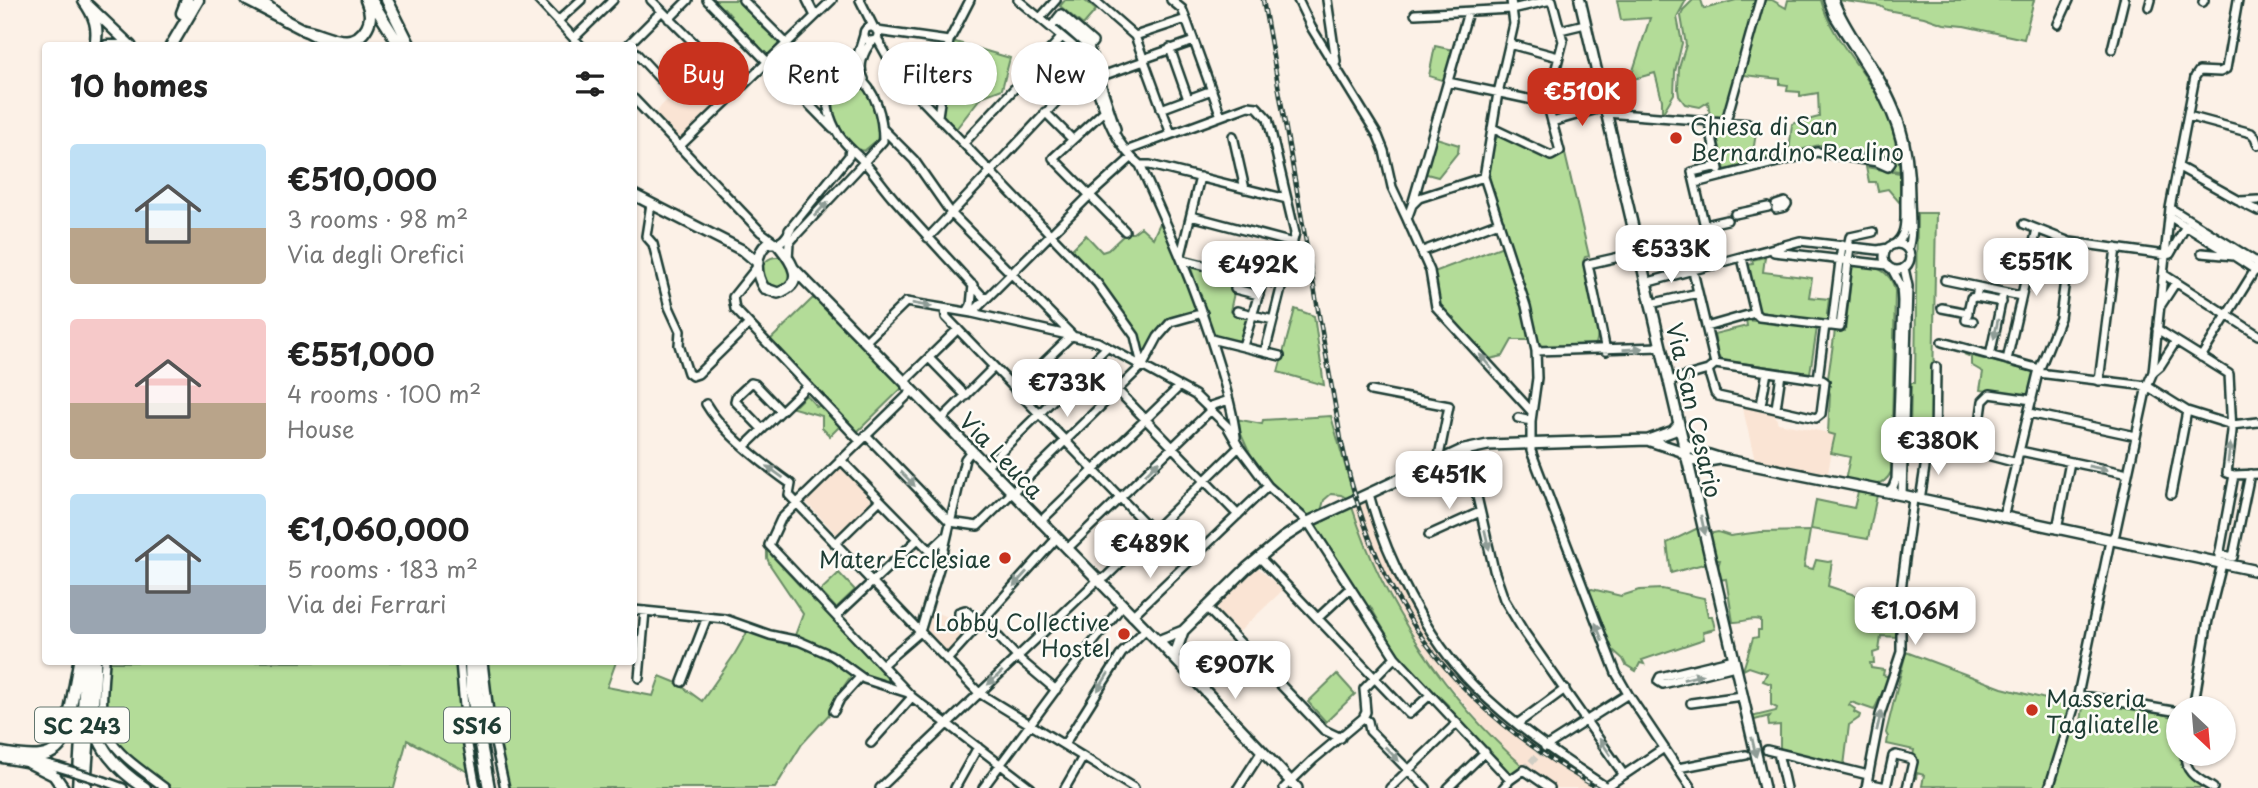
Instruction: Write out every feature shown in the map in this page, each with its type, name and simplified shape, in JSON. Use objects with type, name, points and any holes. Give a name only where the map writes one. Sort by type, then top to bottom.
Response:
[{"type":"highway","points":[[166,42],[188,0]]},
{"type":"highway","points":[[173,42],[198,0]]},
{"type":"highway","points":[[259,0],[285,20]]},
{"type":"highway","points":[[304,30],[340,41],[359,36],[370,21],[368,0]]},
{"type":"highway","points":[[368,0],[397,42]]},
{"type":"highway","points":[[377,0],[405,42]]},
{"type":"highway","points":[[387,0],[406,42]]},
{"type":"highway","points":[[83,1],[95,21],[96,42]]},
{"type":"highway","points":[[0,754],[40,757],[54,752],[62,745],[78,665]]},
{"type":"highway","name":"SC 243","points":[[78,788],[86,665]]},
{"type":"highway","points":[[85,788],[94,665]]},
{"type":"highway","points":[[94,665],[93,712],[99,738],[104,750],[118,766],[145,788]]},
{"type":"highway","name":"SS16","points":[[470,665],[471,690],[482,763],[489,788]]},
{"type":"highway","name":"SS16","points":[[477,665],[478,690],[495,788]]},
{"type":"highway","points":[[30,763],[54,775],[63,788]]},
{"type":"main road","points":[[246,0],[327,42]]},
{"type":"main road","name":"Via San Cesario","points":[[1580,0],[1764,788]]},
{"type":"main road","points":[[83,1],[127,42]]},
{"type":"main road","points":[[637,197],[744,251],[758,265]]},
{"type":"main road","points":[[637,202],[648,203]]},
{"type":"main road","points":[[772,240],[788,259],[794,269],[792,285],[783,291],[772,292],[757,277],[761,250],[772,240]]},
{"type":"main road","points":[[744,251],[761,250]]},
{"type":"main road","name":"Via Leuca","points":[[794,269],[1158,641],[1262,751],[1290,786]]},
{"type":"main road","name":"Via Leuca","points":[[792,285],[803,283],[819,293]]},
{"type":"main road","points":[[1158,641],[1183,631],[1259,556],[1308,522],[1466,449],[1488,445],[1648,440],[1674,431],[1679,424]]},
{"type":"main road","points":[[1663,436],[1722,459],[2110,541],[2219,560],[2258,571]]},
{"type":"main road","points":[[1648,440],[1681,452],[1687,459],[1702,462],[1722,459]]},
{"type":"main road","points":[[1668,446],[1683,442]]},
{"type":"main road","points":[[1687,459],[1696,451]]},
{"type":"main road","points":[[1860,488],[1911,498]]},
{"type":"main road","points":[[1174,658],[1183,631]]},
{"type":"street","points":[[538,0],[578,42]]},
{"type":"street","points":[[558,21],[581,0]]},
{"type":"street","points":[[574,38],[613,0]]},
{"type":"street","points":[[637,54],[660,79],[696,45],[652,0]]},
{"type":"street","points":[[670,19],[688,0]]},
{"type":"street","points":[[707,0],[763,56]]},
{"type":"street","points":[[743,0],[785,42]]},
{"type":"street","points":[[807,0],[815,16]]},
{"type":"street","points":[[789,42],[832,0]]},
{"type":"street","points":[[860,0],[869,17],[872,34],[897,74],[1097,283],[1135,336],[1143,365]]},
{"type":"street","points":[[937,116],[949,41],[970,0]]},
{"type":"street","points":[[1018,0],[1069,42]]},
{"type":"street","points":[[1040,18],[1056,0]]},
{"type":"street","points":[[1171,0],[1182,9],[1221,116]]},
{"type":"street","points":[[1298,0],[1381,143],[1392,187],[1430,271],[1436,307],[1532,416]]},
{"type":"street","points":[[1326,0],[1338,69]]},
{"type":"street","points":[[1415,14],[1468,12],[1552,0],[1563,41],[1547,103],[1560,151],[1551,156],[1492,128]]},
{"type":"street","points":[[1726,121],[1760,0]]},
{"type":"street","points":[[1828,0],[1834,16],[1887,103],[1900,140],[1905,177],[1904,230],[1898,242],[1891,246],[1884,256],[1901,286],[1902,293],[1896,479],[1888,492]]},
{"type":"street","points":[[1834,0],[1839,13],[1892,101],[1902,125],[1909,156],[1910,177],[1909,262],[1904,268]]},
{"type":"street","points":[[2058,24],[2069,0]]},
{"type":"street","points":[[2112,49],[2124,0]]},
{"type":"street","points":[[2049,788],[2078,695],[2110,541],[2115,534],[2147,386],[2153,372],[2170,212],[2196,73],[2220,72],[2226,69],[2238,0]]},
{"type":"street","points":[[1100,2],[1135,36],[1171,134]]},
{"type":"street","points":[[1511,4],[1514,24],[1484,177],[1526,306],[1536,351],[1537,378],[1530,444],[1607,652],[1628,694],[1691,788]]},
{"type":"street","points":[[1169,25],[1182,9]]},
{"type":"street","points":[[631,42],[662,11]]},
{"type":"street","points":[[1407,219],[1468,12]]},
{"type":"street","points":[[1051,27],[1057,19],[1083,42]]},
{"type":"street","points":[[1135,36],[1186,19]]},
{"type":"street","points":[[1560,30],[1585,24]]},
{"type":"street","points":[[872,34],[949,41]]},
{"type":"street","points":[[864,48],[872,34]]},
{"type":"street","points":[[788,259],[789,243],[883,141],[883,129],[873,92],[861,74],[862,62],[872,34]]},
{"type":"street","points":[[964,143],[1062,37]]},
{"type":"street","points":[[1109,73],[1194,41]]},
{"type":"street","points":[[1510,44],[1558,57]]},
{"type":"street","points":[[1170,48],[1188,99]]},
{"type":"street","points":[[679,147],[763,68]]},
{"type":"street","points":[[1448,82],[1547,103]]},
{"type":"street","points":[[1161,109],[1212,90]]},
{"type":"street","points":[[637,102],[761,232],[772,240],[782,241],[849,156],[850,147]]},
{"type":"street","points":[[810,105],[985,299]]},
{"type":"street","points":[[828,105],[837,133]]},
{"type":"street","points":[[928,238],[1053,105]]},
{"type":"street","points":[[1102,105],[1129,155],[1140,166],[1182,258],[1211,339],[1229,400],[1238,444]]},
{"type":"street","points":[[1108,105],[1118,137]]},
{"type":"street","points":[[969,313],[1129,155],[1171,134],[1248,106],[1257,107],[1268,119],[1295,233],[1265,352]]},
{"type":"street","points":[[1552,122],[1605,110],[1750,124]]},
{"type":"street","points":[[1104,111],[1053,158],[1125,231]]},
{"type":"street","points":[[1045,113],[1072,139]]},
{"type":"street","points":[[2188,116],[2251,133],[2258,145]]},
{"type":"street","points":[[1708,119],[1720,177]]},
{"type":"street","points":[[883,129],[914,160],[951,213],[1073,335]]},
{"type":"street","points":[[1233,135],[1245,189]]},
{"type":"street","points":[[1695,183],[1817,152],[1877,162]]},
{"type":"street","points":[[1140,166],[1150,165],[1287,199]]},
{"type":"street","points":[[1714,265],[1692,172],[1718,166]]},
{"type":"street","points":[[2179,167],[2258,211]]},
{"type":"street","points":[[1182,258],[1200,177]]},
{"type":"street","points":[[1412,205],[1419,198],[1484,177]]},
{"type":"street","points":[[2240,201],[2258,200]]},
{"type":"street","points":[[648,203],[646,236],[653,244],[669,307],[680,331],[680,345],[688,373],[692,376],[698,374],[749,324]]},
{"type":"street","points":[[1735,216],[1772,208]]},
{"type":"street","points":[[2170,212],[2186,226],[2257,267]]},
{"type":"street","points":[[2170,212],[2257,267]]},
{"type":"street","points":[[1191,216],[1293,243]]},
{"type":"street","points":[[1704,223],[1726,218]]},
{"type":"street","points":[[1423,251],[1499,222]]},
{"type":"street","points":[[2024,224],[2070,242],[2165,255],[2170,254],[2186,226]]},
{"type":"street","points":[[2007,360],[2037,229]]},
{"type":"street","points":[[761,232],[764,244],[761,250]]},
{"type":"street","points":[[1818,379],[1832,326],[1844,258],[1856,235],[1873,232]]},
{"type":"street","points":[[1645,284],[1805,242],[1878,250],[1901,245],[1908,249]]},
{"type":"street","points":[[1804,254],[1805,242]]},
{"type":"street","points":[[2003,518],[2039,371],[2060,318],[2070,242]]},
{"type":"street","points":[[2099,381],[2116,248]]},
{"type":"street","points":[[1767,251],[1844,258],[1904,268]]},
{"type":"street","points":[[1606,351],[1588,264],[1637,253]]},
{"type":"street","points":[[2202,253],[2234,256]]},
{"type":"street","points":[[1182,258],[1282,285]]},
{"type":"street","points":[[1741,258],[1757,315]]},
{"type":"street","points":[[758,265],[735,294],[735,309],[807,386],[950,522],[978,526],[1143,365],[1158,337],[1171,322],[1203,313]]},
{"type":"street","points":[[2201,356],[2257,267]]},
{"type":"street","points":[[1867,782],[1880,715],[1901,652],[1901,590],[1911,498],[1908,286],[1904,268]]},
{"type":"street","points":[[1693,271],[1715,364]]},
{"type":"street","points":[[2163,274],[2258,335]]},
{"type":"street","points":[[1240,275],[1236,289],[1259,295]]},
{"type":"street","points":[[1945,279],[2021,296]]},
{"type":"street","points":[[743,283],[755,280],[761,283]]},
{"type":"street","points":[[1243,346],[1263,280]]},
{"type":"street","points":[[2159,308],[2176,282]]},
{"type":"street","points":[[969,313],[973,285]]},
{"type":"street","points":[[1976,297],[1978,287]]},
{"type":"street","points":[[1650,304],[1698,293]]},
{"type":"street","points":[[1990,356],[2003,293]]},
{"type":"street","points":[[1973,321],[1966,320],[1971,298],[2002,302]]},
{"type":"street","points":[[866,341],[904,303],[946,309],[1098,342],[1195,395],[1220,419],[1268,486],[1308,522],[1395,657],[1510,780]]},
{"type":"street","points":[[1942,308],[1968,313]]},
{"type":"street","points":[[946,309],[946,317],[993,368],[1185,565]]},
{"type":"street","points":[[1237,311],[1273,320]]},
{"type":"street","points":[[1706,327],[1757,315],[1832,326]]},
{"type":"street","points":[[1057,331],[1059,322]]},
{"type":"street","points":[[2157,329],[2229,374],[2232,425],[2227,473],[2254,474],[2241,516],[2233,557],[2219,560]]},
{"type":"street","points":[[904,398],[905,381],[958,330]]},
{"type":"street","points":[[1015,390],[1073,335]]},
{"type":"street","points":[[1124,355],[1135,336]]},
{"type":"street","points":[[1211,339],[1280,356]]},
{"type":"street","points":[[2153,372],[2176,341]]},
{"type":"street","points":[[1942,342],[2039,371],[2147,386],[2187,411],[2232,425],[2258,422]]},
{"type":"street","points":[[986,466],[1107,347]]},
{"type":"street","points":[[1536,351],[1606,351],[1660,347]]},
{"type":"street","points":[[929,358],[966,396]]},
{"type":"street","points":[[1091,363],[1238,515]]},
{"type":"street","points":[[1669,381],[1708,370],[1715,364],[1818,379],[1825,382],[1821,414],[1816,418],[1716,395],[1708,370]]},
{"type":"street","points":[[1911,498],[1927,454],[1934,444],[1936,367]]},
{"type":"street","points":[[941,420],[993,368]]},
{"type":"street","points":[[1762,405],[1767,372]]},
{"type":"street","points":[[1776,408],[1781,374]]},
{"type":"street","points":[[762,429],[735,401],[736,397],[751,383],[755,384],[781,411]]},
{"type":"street","points":[[745,446],[807,386]]},
{"type":"street","points":[[1040,522],[1179,387]]},
{"type":"street","points":[[913,390],[796,502],[781,519],[769,545],[911,696],[1031,788]]},
{"type":"street","points":[[1371,391],[1449,406],[1438,461]]},
{"type":"street","points":[[2017,463],[1976,452],[1983,401],[1990,394],[2032,400]]},
{"type":"street","points":[[1067,549],[1210,409],[1229,400]]},
{"type":"street","points":[[705,404],[715,420],[791,484],[789,495],[979,693],[1134,788]]},
{"type":"street","points":[[2171,494],[2187,411]]},
{"type":"street","points":[[1220,419],[1231,412]]},
{"type":"street","points":[[2029,413],[2136,436]]},
{"type":"street","points":[[1518,418],[1532,416]]},
{"type":"street","points":[[880,788],[1097,581],[1106,577],[1205,481],[1238,444]]},
{"type":"street","points":[[1466,449],[1494,570],[1504,599],[1624,775]]},
{"type":"street","points":[[883,664],[920,632],[941,562],[965,459],[971,451]]},
{"type":"street","points":[[2020,451],[2128,474]]},
{"type":"street","points":[[840,459],[941,562]]},
{"type":"street","points":[[2057,529],[2070,462]]},
{"type":"street","points":[[2195,696],[2234,475]]},
{"type":"street","points":[[1132,616],[1268,486]]},
{"type":"street","points":[[1369,494],[1382,536],[1422,617],[1472,684],[1517,724],[1545,747],[1606,787],[1664,748]]},
{"type":"street","points":[[835,544],[880,500]]},
{"type":"street","points":[[1429,535],[1480,512]]},
{"type":"street","points":[[2227,514],[2241,516]]},
{"type":"street","points":[[930,551],[947,535]]},
{"type":"street","points":[[947,660],[1056,538]]},
{"type":"street","points":[[837,615],[918,539]]},
{"type":"street","points":[[1259,556],[1409,714],[1430,695]]},
{"type":"street","points":[[1318,618],[1350,588]]},
{"type":"street","points":[[984,788],[1122,606]]},
{"type":"street","points":[[1207,608],[1324,730],[1341,738]]},
{"type":"street","points":[[637,610],[739,623],[770,635],[815,647],[873,684],[911,696]]},
{"type":"street","points":[[639,678],[645,611]]},
{"type":"street","points":[[682,682],[707,617]]},
{"type":"street","points":[[979,624],[1056,690]]},
{"type":"street","points":[[1064,745],[1122,653],[1146,629]]},
{"type":"street","points":[[1290,786],[1314,758],[1363,718],[1366,712],[1364,689],[1395,657]]},
{"type":"street","points":[[1735,663],[1663,684],[1658,681],[1660,677],[1735,663]]},
{"type":"street","points":[[105,665],[101,708],[106,730],[123,756],[165,788]]},
{"type":"street","points":[[460,665],[467,740],[476,788]]},
{"type":"street","points":[[483,665],[490,721],[505,788]]},
{"type":"street","points":[[834,710],[860,677]]},
{"type":"street","points":[[1517,724],[1565,690]]},
{"type":"street","points":[[1545,747],[1628,694]]},
{"type":"street","points":[[2078,695],[2166,710]]},
{"type":"street","points":[[871,743],[911,696]]},
{"type":"street","points":[[1691,703],[1742,696]]},
{"type":"street","points":[[1363,718],[1368,721],[1370,731],[1426,788]]},
{"type":"street","points":[[1391,788],[1457,723]]},
{"type":"street","points":[[955,788],[978,747]]},
{"type":"street","points":[[1767,750],[1886,787],[1894,756],[1912,760],[1907,788]]},
{"type":"street","points":[[1238,788],[1262,751]]},
{"type":"street","points":[[1448,788],[1485,752]]},
{"type":"street","points":[[1778,753],[1786,788]]},
{"type":"street","points":[[0,754],[30,763],[58,767]]},
{"type":"street","points":[[0,754],[58,767],[123,788]]},
{"type":"street","points":[[1678,768],[1746,755]]},
{"type":"street","points":[[1065,788],[1083,757]]},
{"type":"street","points":[[2186,766],[2192,775],[2213,788]]},
{"type":"street","points":[[1503,788],[1524,770],[1550,788]]},
{"type":"shaded area","points":[[662,105],[716,105],[678,140],[654,116]]},
{"type":"shaded area","points":[[1742,405],[1774,412],[1778,423],[1835,434],[1828,473],[1755,461]]},
{"type":"shaded area","points":[[840,467],[873,502],[838,536],[805,501]]},
{"type":"shaded area","points":[[1366,499],[1386,557],[1417,615],[1474,694],[1556,760],[1602,788],[1554,788],[1524,767],[1493,738],[1439,673],[1404,621],[1362,538],[1352,507]]},
{"type":"shaded area","points":[[1256,566],[1283,590],[1239,632],[1216,606]]},
{"type":"shaded area","points":[[934,612],[954,619],[969,632],[948,655],[926,634],[930,615]]},
{"type":"green space","points":[[712,0],[739,0],[778,42],[763,42],[763,53],[729,18],[731,16],[724,8],[721,9]]},
{"type":"green space","points":[[1065,0],[1084,0],[1096,10],[1083,25],[1060,6]]},
{"type":"green space","points":[[1617,0],[1686,0],[1677,17],[1682,43],[1675,72],[1674,94],[1662,114],[1662,100],[1655,73],[1630,80],[1650,18],[1621,20]]},
{"type":"green space","points":[[1693,0],[1701,0],[1704,9],[1736,0],[1759,0],[1725,117],[1710,116],[1708,102],[1700,107],[1685,104],[1679,96],[1679,68],[1686,45],[1681,16]]},
{"type":"green space","points":[[1764,0],[1772,0],[1786,8],[1788,0],[1821,0],[1832,27],[1886,111],[1894,136],[1900,171],[1891,170],[1892,158],[1819,145],[1789,153],[1792,124],[1819,117],[1818,93],[1800,96],[1800,92],[1787,91],[1788,85],[1780,84],[1780,79],[1743,75]]},
{"type":"green space","points":[[1838,0],[2034,0],[2024,39],[1944,24],[1880,6]]},
{"type":"green space","points":[[1435,46],[1453,50],[1445,81],[1429,76]]},
{"type":"green space","points":[[997,54],[1010,58],[1002,89],[997,91]]},
{"type":"green space","points":[[864,86],[880,129],[877,140],[864,151],[855,147],[842,134],[834,106],[864,105]]},
{"type":"green space","points":[[942,105],[975,105],[956,129],[941,114]]},
{"type":"green space","points":[[1714,123],[1750,126],[1756,133],[1753,152],[1782,154],[1725,170]]},
{"type":"green space","points":[[1498,135],[1555,157],[1562,141],[1589,256],[1585,257],[1583,262],[1598,328],[1595,346],[1544,348],[1538,342],[1525,290],[1489,177],[1493,145]]},
{"type":"green space","points":[[1433,137],[1459,145],[1458,152],[1438,177],[1423,173]]},
{"type":"green space","points":[[1866,167],[1900,173],[1900,203],[1888,189],[1878,191],[1876,182],[1869,182]]},
{"type":"green space","points":[[1917,213],[1936,213],[1932,444],[1914,444],[1914,437],[1910,436],[1911,383],[1915,383]]},
{"type":"green space","points":[[1161,221],[1199,311],[1165,326],[1144,357],[1138,334],[1104,287],[1071,250],[1086,235],[1102,252],[1108,250],[1126,233],[1133,233],[1141,227],[1153,238]]},
{"type":"green space","points":[[1503,246],[1523,308],[1530,340],[1512,340],[1503,356],[1485,360],[1441,307],[1435,295],[1434,272]]},
{"type":"green space","points":[[777,257],[788,262],[793,273],[788,284],[777,289],[766,284],[761,273],[766,262]]},
{"type":"green space","points":[[1765,257],[1763,272],[1812,278],[1809,297],[1829,299],[1829,322],[1759,312],[1748,265],[1753,264],[1752,260]]},
{"type":"green space","points":[[1853,263],[1874,267],[1885,273],[1893,283],[1895,291],[1891,472],[1882,482],[1871,485],[1845,481],[1850,457],[1831,453],[1835,435],[1828,433],[1830,394],[1827,385],[1835,330],[1845,331]]},
{"type":"green space","points":[[1190,265],[1237,279],[1230,311],[1249,317],[1242,342],[1213,336]]},
{"type":"green space","points":[[813,298],[903,387],[857,432],[769,341]]},
{"type":"green space","points":[[1295,309],[1314,316],[1324,385],[1278,372]]},
{"type":"green space","points":[[1746,320],[1817,328],[1810,373],[1721,360],[1714,334],[1747,326]]},
{"type":"green space","points":[[1964,354],[2035,372],[2029,396],[1980,390],[1983,372],[1971,365],[1971,357]]},
{"type":"green space","points":[[806,395],[840,426],[830,436],[822,428],[822,416],[790,407]]},
{"type":"green space","points":[[1331,416],[1354,497],[1348,499],[1331,494],[1324,500],[1321,511],[1310,516],[1274,486],[1264,474],[1248,449],[1236,419],[1262,424],[1263,420]]},
{"type":"green space","points":[[1858,492],[1877,495],[1868,539],[1811,529],[1816,500],[1854,508]]},
{"type":"green space","points":[[1352,507],[1381,579],[1421,648],[1469,712],[1524,767],[1512,777],[1446,707],[1448,705],[1401,660],[1370,606],[1367,607],[1314,526]]},
{"type":"green space","points":[[1700,527],[1707,563],[1671,573],[1667,543]]},
{"type":"green space","points":[[1810,531],[1804,567],[1813,569],[1816,560],[1832,561],[1828,586],[1867,599],[1868,602],[1892,609],[1898,608],[1898,637],[1881,636],[1879,651],[1873,653],[1874,663],[1870,663],[1871,668],[1884,670],[1883,675],[1890,677],[1874,710],[1851,702],[1849,705],[1860,715],[1849,725],[1844,766],[1780,749],[1780,725],[1769,726],[1770,716],[1751,721],[1751,717],[1776,711],[1777,708],[1771,705],[1771,684],[1763,681],[1767,673],[1749,667],[1743,670],[1753,638],[1758,637],[1758,630],[1761,630],[1761,620],[1733,622],[1726,579],[1719,580],[1716,568],[1720,560],[1714,560],[1708,534],[1718,532],[1730,536],[1760,532]]},
{"type":"green space","points":[[767,546],[772,556],[897,685],[895,688],[879,684],[794,638],[803,614],[770,565]]},
{"type":"green space","points":[[839,573],[855,590],[836,608],[820,591]]},
{"type":"green space","points":[[1662,589],[1704,598],[1708,616],[1712,616],[1715,629],[1703,632],[1704,639],[1642,660],[1644,664],[1640,663],[1636,671],[1626,665],[1614,651],[1609,653],[1586,590],[1621,596],[1640,590]]},
{"type":"green space","points":[[749,629],[817,651],[841,666],[851,676],[833,702],[833,710],[802,744],[775,788],[509,788],[491,712],[486,665],[615,665],[607,687],[653,696],[660,676],[677,683],[702,701]]},
{"type":"green space","points":[[1906,652],[2002,688],[2069,705],[2064,724],[2080,729],[2084,700],[2166,714],[2166,766],[2185,766],[2189,775],[2206,788],[1922,786],[1924,775],[1917,773],[1916,778],[1911,777],[1917,758],[1913,757],[1914,750],[1887,744],[1886,733]]},
{"type":"green space","points":[[107,665],[458,665],[461,716],[470,773],[407,740],[394,788],[170,788],[122,752],[107,726],[104,711]]},
{"type":"green space","points":[[1337,674],[1355,694],[1326,722],[1308,702]]},
{"type":"tunnel","points":[[1726,216],[1735,214]]},
{"type":"tunnel","points":[[1524,770],[1545,747]]},
{"type":"railway","points":[[1263,0],[1341,439],[1356,498],[1375,552],[1398,600],[1427,645],[1461,685],[1501,722],[1546,756],[1598,788]]},
{"type":"place","name":"Chiesa di San Bernardino Realino","points":[[1676,138]]},
{"type":"place","name":"Mater Ecclesiae","points":[[1005,558]]},
{"type":"place","name":"Lobby Collective Hostel","points":[[1124,634]]},
{"type":"place","name":"Masseria Tagliatelle","points":[[2032,710]]}]
